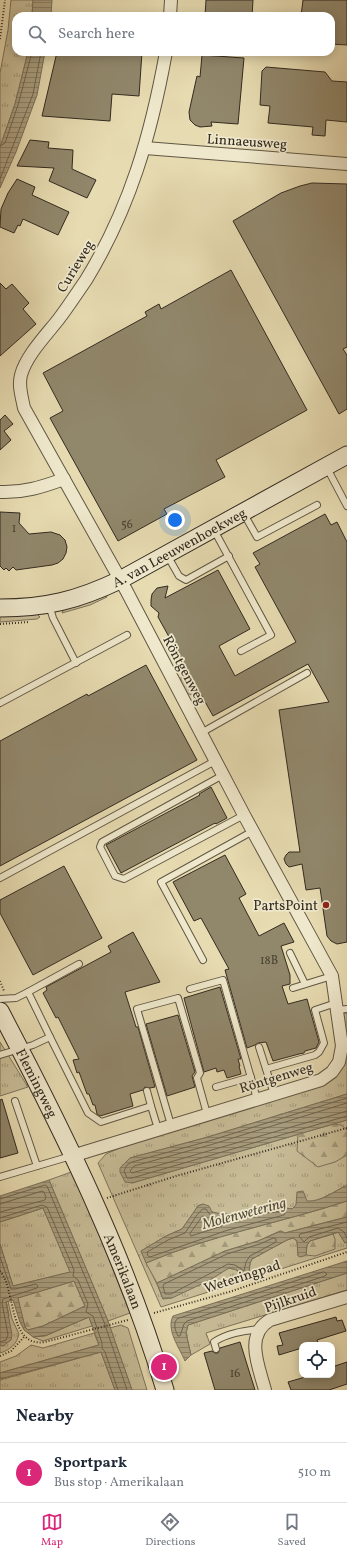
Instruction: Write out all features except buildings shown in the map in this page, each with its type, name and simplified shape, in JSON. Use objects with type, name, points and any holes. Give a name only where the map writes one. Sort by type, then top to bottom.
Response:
[{"type":"street","points":[[170,12],[171,0]]},
{"type":"street","name":"Curieweg","points":[[120,580],[24,408],[20,391],[21,375],[28,360],[85,280],[105,246],[122,210],[145,148],[158,97],[165,56]]},
{"type":"street","name":"Linnaeusweg","points":[[145,148],[347,164]]},
{"type":"street","name":"A. van Leeuwenhoekweg","points":[[0,608],[49,605],[95,592],[120,580],[347,455]]},
{"type":"street","points":[[0,492],[26,491],[64,479]]},
{"type":"street","name":"Röntgenweg","points":[[72,1156],[321,1080],[332,1072],[339,1062],[342,1046],[340,1007],[332,976],[244,815],[120,580]]},
{"type":"street","name":"Flemingweg","points":[[0,1011],[72,1156]]},
{"type":"street","name":"Amerikalaan","points":[[72,1156],[104,1226],[142,1316],[165,1390]]},
{"type":"street","name":"Pijlkruid","points":[[265,1390],[255,1354],[256,1336],[264,1323],[347,1297]]},
{"type":"lane","points":[[326,467],[347,506]]},
{"type":"lane","points":[[340,493],[347,490]]},
{"type":"lane","points":[[243,512],[258,537],[317,505]]},
{"type":"lane","points":[[213,528],[271,635],[241,651]]},
{"type":"lane","points":[[167,554],[179,576],[186,580],[228,556]]},
{"type":"lane","points":[[49,605],[53,618],[76,663]]},
{"type":"lane","points":[[0,703],[127,635]]},
{"type":"lane","points":[[201,733],[307,673]]},
{"type":"lane","points":[[0,878],[216,761]]},
{"type":"lane","points":[[223,775],[102,842],[100,847],[115,876],[124,879],[244,815]]},
{"type":"lane","points":[[203,960],[161,882],[253,831]]},
{"type":"lane","points":[[290,953],[305,984]]},
{"type":"lane","points":[[0,999],[16,998],[79,964]]},
{"type":"lane","points":[[293,988],[332,976]]},
{"type":"lane","points":[[190,989],[223,980],[257,1099]]},
{"type":"lane","points":[[28,992],[88,1113],[101,1122],[151,1106]]},
{"type":"lane","points":[[171,1125],[137,1010],[178,998],[200,1073],[197,1078],[207,1114]]},
{"type":"lane","points":[[266,1069],[315,1055],[319,1052],[324,1043],[315,1010],[340,1007]]},
{"type":"lane","points":[[0,1055],[33,1045],[50,1037]]},
{"type":"lane","points":[[259,1047],[274,1094]]},
{"type":"lane","points":[[216,1087],[251,1077]]},
{"type":"lane","points":[[147,1091],[158,1129]]},
{"type":"lane","points":[[14,1101],[37,1166]]},
{"type":"lane","points":[[0,1177],[72,1156]]},
{"type":"lane","points":[[216,1349],[214,1342],[219,1339],[238,1332],[260,1329]]},
{"type":"path","points":[[0,40],[5,0]]},
{"type":"path","points":[[107,1198],[266,1149],[347,1128]]},
{"type":"path","name":"Weteringpad","points":[[142,1316],[229,1292],[347,1252]]},
{"type":"path","points":[[0,1271],[8,1283],[17,1322],[22,1333],[37,1342],[42,1343],[113,1324]]},
{"type":"path","points":[[0,1356],[11,1351],[25,1336]]},
{"type":"green space","points":[[11,0],[33,0],[32,12],[12,12],[12,56],[27,56],[15,104],[0,147],[0,73],[8,30]]},
{"type":"green space","points":[[106,595],[107,597],[90,605],[62,613],[64,608]]},
{"type":"green space","points":[[0,614],[37,614],[40,617],[37,619],[0,622]]},
{"type":"green space","points":[[185,674],[195,693],[191,695],[182,686],[181,677]]},
{"type":"green space","points":[[345,1013],[347,1014],[347,1094],[208,1137],[130,1158],[132,1183],[347,1120],[347,1185],[322,1198],[298,1204],[292,1209],[281,1207],[223,1215],[212,1212],[203,1204],[198,1206],[182,1229],[166,1236],[141,1251],[163,1299],[229,1268],[237,1270],[241,1276],[249,1273],[252,1259],[293,1238],[297,1241],[298,1255],[310,1241],[339,1232],[345,1243],[347,1242],[347,1248],[161,1307],[98,1163],[106,1154],[133,1142],[325,1084],[336,1076],[344,1065],[342,1015]]},
{"type":"green space","points":[[0,1042],[28,1087],[0,1096]]},
{"type":"green space","points":[[334,1124],[341,1125],[347,1130],[347,1155],[335,1162],[318,1167],[297,1151],[298,1134]]},
{"type":"green space","points":[[74,1171],[130,1313],[108,1321],[49,1180]]},
{"type":"green space","points":[[347,1201],[347,1217],[285,1233],[280,1231],[258,1241],[225,1251],[157,1283],[146,1263],[220,1237]]},
{"type":"green space","points":[[43,1208],[71,1272],[13,1286],[0,1244],[0,1222]]},
{"type":"green space","points":[[333,1234],[335,1239],[335,1249],[315,1256],[306,1255],[307,1245],[310,1241]]},
{"type":"green space","points":[[347,1273],[347,1290],[206,1333],[210,1344],[191,1355],[186,1333],[188,1325]]},
{"type":"green space","points":[[74,1281],[85,1306],[43,1326],[28,1330],[25,1327],[17,1298]]},
{"type":"green space","points":[[6,1301],[8,1301],[12,1319],[19,1334],[17,1341],[12,1346],[0,1353],[0,1345],[3,1346],[9,1315]]},
{"type":"green space","points":[[89,1317],[92,1326],[43,1341],[33,1337],[45,1336]]},
{"type":"green space","points":[[121,1325],[128,1328],[147,1390],[132,1390],[110,1328]]},
{"type":"green space","points":[[94,1333],[99,1345],[0,1373],[0,1362],[16,1356],[31,1345],[43,1348]]},
{"type":"green space","points":[[101,1352],[115,1390],[0,1390],[0,1380]]},
{"type":"water","points":[[33,0],[52,0],[51,12],[32,12]]},
{"type":"water","points":[[27,56],[44,56],[37,95],[16,152],[0,188],[0,147],[15,104]]},
{"type":"water","points":[[347,1094],[347,1120],[132,1183],[125,1182],[120,1172],[120,1168],[130,1158],[208,1137]]},
{"type":"water","points":[[49,1180],[108,1321],[132,1390],[115,1390],[101,1352],[0,1379],[0,1373],[99,1345],[89,1317],[47,1335],[33,1337],[24,1330],[13,1300],[6,1302],[12,1335],[11,1340],[3,1346],[0,1345],[0,1244],[13,1286],[70,1272],[43,1208],[0,1222],[0,1196]],"holes":[[[74,1281],[85,1306],[43,1326],[28,1330],[25,1327],[18,1298]]]},
{"type":"water","name":"Molenwetering","points":[[347,1185],[347,1201],[220,1237],[146,1263],[141,1251],[166,1236],[182,1229],[198,1206],[203,1204],[209,1206],[212,1212],[222,1214],[242,1213],[272,1208],[292,1209],[296,1205],[297,1192],[303,1191],[307,1201],[312,1201],[323,1198]]},
{"type":"water","points":[[347,1217],[347,1242],[345,1243],[338,1232],[310,1241],[307,1245],[306,1255],[301,1257],[298,1256],[297,1241],[293,1238],[252,1259],[249,1273],[241,1276],[237,1270],[229,1268],[210,1280],[172,1298],[163,1299],[157,1283],[225,1251],[258,1241],[281,1231],[285,1233]]},
{"type":"water","points":[[347,1261],[347,1273],[188,1325],[186,1333],[191,1355],[185,1361],[172,1333],[171,1321],[173,1316]]},
{"type":"place","name":"PartsPoint","points":[[326,905]]},
{"type":"place","name":"Sportpark","points":[[164,1367]]}]
